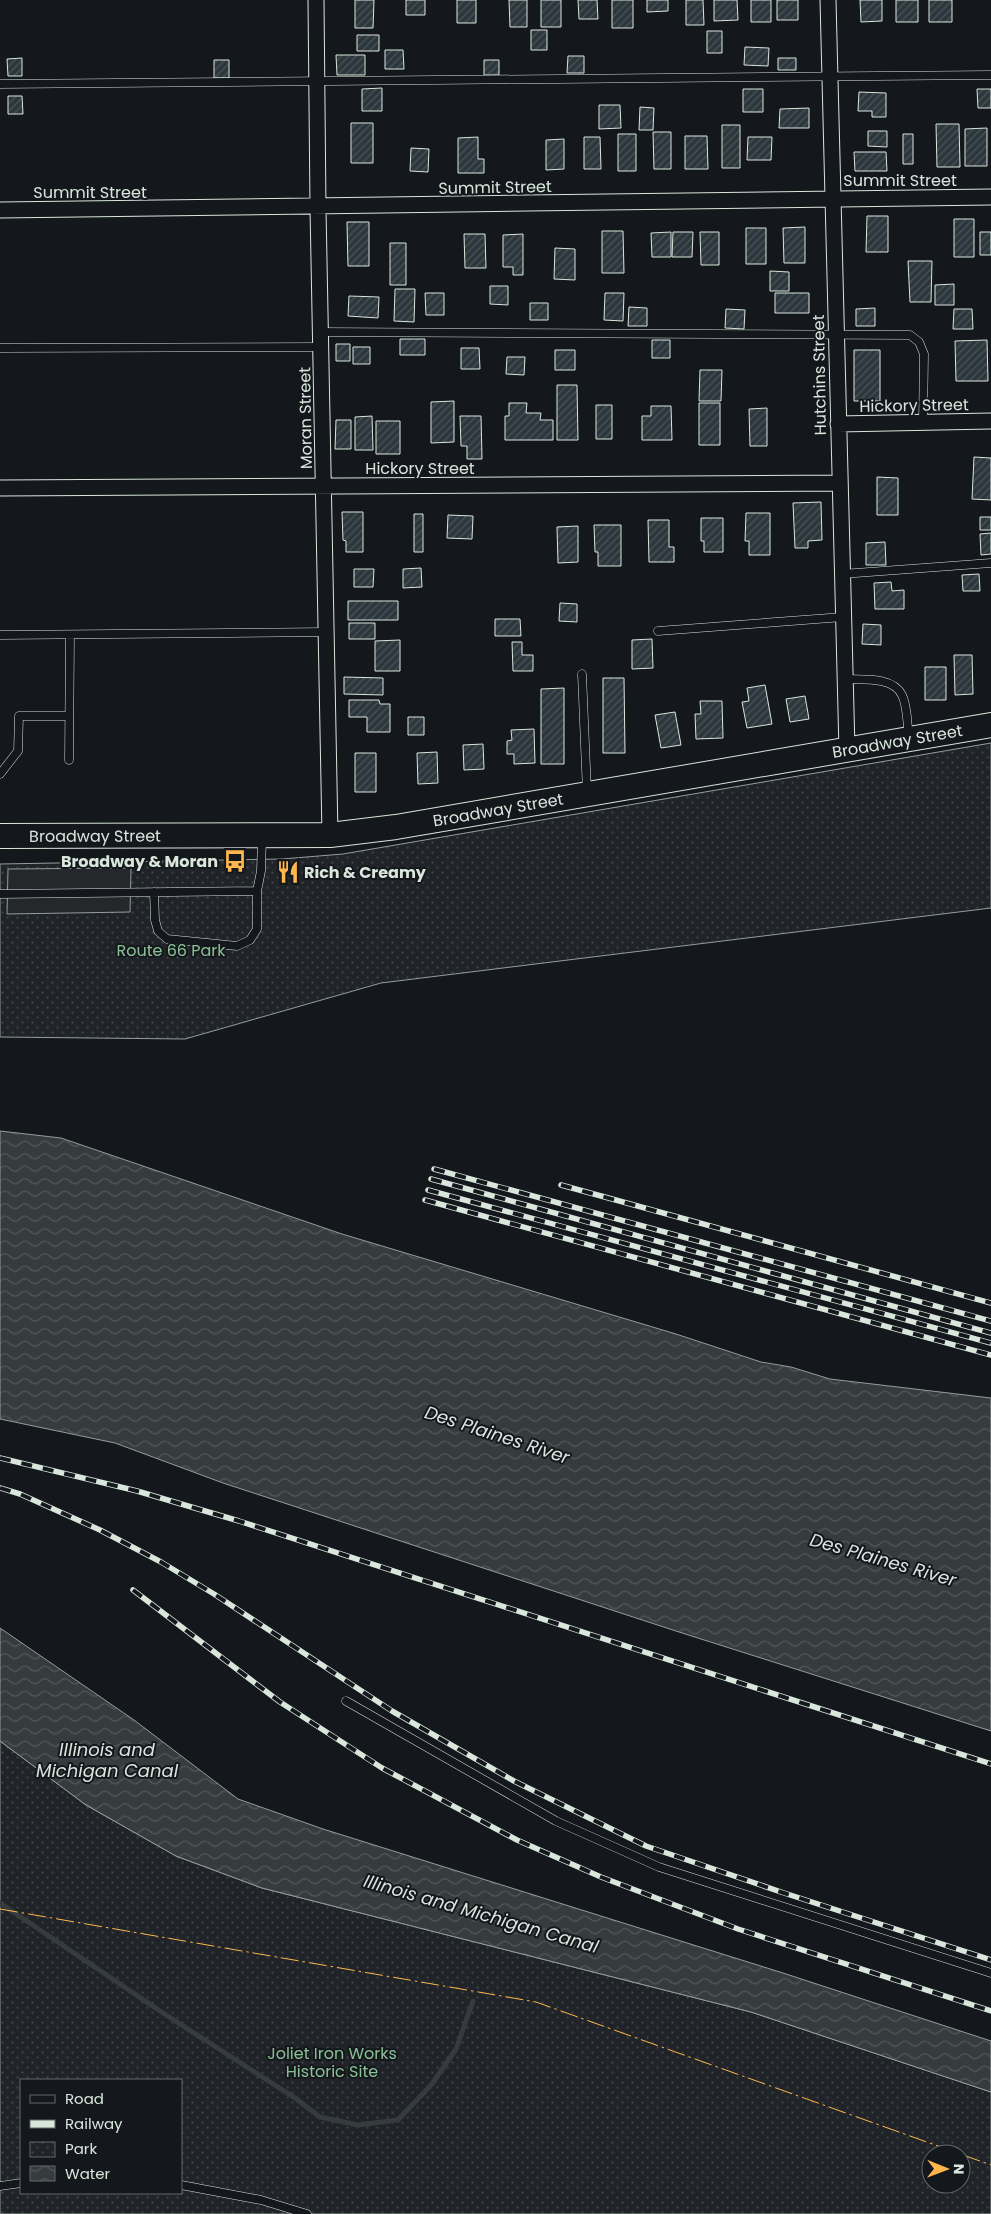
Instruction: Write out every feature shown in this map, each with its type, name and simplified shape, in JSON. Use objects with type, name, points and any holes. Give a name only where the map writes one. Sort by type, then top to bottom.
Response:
[{"type":"main road","name":"Broadway Street","points":[[0,836],[330,835],[396,827],[991,725]]},
{"type":"street","name":"Moran Street","points":[[316,0],[320,332],[330,835]]},
{"type":"street","name":"Hutchins Street","points":[[828,0],[847,750]]},
{"type":"street","name":"Summit Street","points":[[0,210],[318,208],[832,198],[991,197]]},
{"type":"street","name":"Hickory Street","points":[[838,424],[991,421]]},
{"type":"street","name":"Hickory Street","points":[[0,488],[840,483]]},
{"type":"lane","points":[[0,84],[317,83],[991,75]]},
{"type":"lane","points":[[320,332],[910,336],[919,342],[924,354],[923,422]]},
{"type":"lane","points":[[0,348],[321,347]]},
{"type":"lane","points":[[842,574],[991,563]]},
{"type":"lane","points":[[658,631],[844,617]]},
{"type":"lane","points":[[0,635],[326,632]]},
{"type":"lane","points":[[69,760],[70,635]]},
{"type":"lane","points":[[582,674],[588,794]]},
{"type":"lane","points":[[845,679],[878,680],[897,688],[903,696],[910,739]]},
{"type":"lane","points":[[0,774],[18,751],[19,716],[69,716]]},
{"type":"lane","points":[[154,892],[154,920],[158,931],[167,939],[237,946],[250,940],[256,929],[262,836]]},
{"type":"lane","points":[[0,894],[257,891]]},
{"type":"lane","points":[[346,1701],[556,1821],[658,1867],[991,1973]]},
{"type":"lane","points":[[0,2186],[20,2183]]},
{"type":"lane","points":[[182,2185],[261,2200],[307,2214]]},
{"type":"green space","name":"Route 66 Park","points":[[991,743],[991,908],[381,983],[185,1039],[0,1037],[0,864],[282,859],[343,854]]},
{"type":"green space","name":"Joliet Iron Works Historic Site","points":[[0,1741],[86,1805],[176,1856],[262,1888],[751,2012],[991,2092],[991,2214],[0,2214]]},
{"type":"shaded area","points":[[131,868],[130,912],[7,914],[8,869]]},
{"type":"water","name":"Des Plaines River","points":[[0,1131],[61,1138],[342,1234],[676,1334],[761,1362],[791,1367],[830,1379],[991,1398],[991,1731],[679,1632],[223,1483],[115,1443],[0,1419]]},
{"type":"water","name":"Illinois and Michigan Canal","points":[[0,1628],[134,1720],[238,1799],[323,1829],[783,1973],[991,2041],[991,2092],[751,2012],[262,1888],[176,1856],[86,1805],[0,1741]]},
{"type":"building","points":[[355,0],[374,0],[373,28],[355,28]]},
{"type":"building","points":[[406,0],[425,0],[425,15],[406,15]]},
{"type":"building","points":[[457,0],[476,0],[476,23],[457,23]]},
{"type":"building","points":[[509,0],[527,0],[527,27],[510,27]]},
{"type":"building","points":[[541,0],[561,0],[561,27],[541,27]]},
{"type":"building","points":[[578,0],[597,0],[598,19],[579,19]]},
{"type":"building","points":[[612,0],[633,0],[633,28],[612,28]]},
{"type":"building","points":[[647,0],[668,0],[668,11],[647,12]]},
{"type":"building","points":[[686,0],[703,0],[704,25],[686,25]]},
{"type":"building","points":[[714,0],[737,0],[738,20],[714,21]]},
{"type":"building","points":[[751,0],[771,0],[771,22],[751,22]]},
{"type":"building","points":[[777,0],[798,0],[798,20],[777,20]]},
{"type":"building","points":[[860,0],[882,0],[882,21],[861,22]]},
{"type":"building","points":[[896,0],[918,0],[918,22],[896,22]]},
{"type":"building","points":[[929,0],[952,0],[952,22],[929,22]]},
{"type":"building","points":[[531,30],[547,30],[547,50],[531,50]]},
{"type":"building","points":[[707,31],[722,31],[722,53],[707,53]]},
{"type":"building","points":[[357,35],[379,35],[379,51],[357,51]]},
{"type":"building","points":[[745,47],[769,48],[768,66],[744,65]]},
{"type":"building","points":[[385,50],[403,50],[404,69],[385,69]]},
{"type":"building","points":[[336,55],[365,55],[365,75],[337,75]]},
{"type":"building","points":[[568,56],[584,56],[584,73],[567,73]]},
{"type":"building","points":[[22,58],[22,76],[8,76],[7,59]]},
{"type":"building","points":[[778,58],[796,58],[796,70],[778,70]]},
{"type":"building","points":[[214,60],[229,60],[229,78],[214,78]]},
{"type":"building","points":[[484,60],[499,60],[499,75],[484,75]]},
{"type":"building","points":[[382,88],[382,111],[362,111],[362,89]]},
{"type":"building","points":[[743,89],[763,89],[763,112],[743,112]]},
{"type":"building","points":[[977,89],[991,89],[991,108],[978,108]]},
{"type":"building","points":[[859,92],[886,93],[886,117],[872,117],[872,111],[858,111]]},
{"type":"building","points":[[8,96],[22,96],[23,114],[8,114]]},
{"type":"building","points":[[599,105],[620,105],[621,128],[599,129]]},
{"type":"building","points":[[640,107],[654,108],[653,130],[639,130]]},
{"type":"building","points":[[809,108],[809,128],[779,128],[780,109]]},
{"type":"building","points":[[351,123],[373,123],[373,163],[351,163]]},
{"type":"building","points":[[936,124],[959,124],[960,167],[937,167]]},
{"type":"building","points":[[722,125],[740,125],[740,168],[722,168]]},
{"type":"building","points":[[987,128],[987,166],[965,166],[965,129]]},
{"type":"building","points":[[868,131],[887,131],[887,147],[868,146]]},
{"type":"building","points":[[653,132],[671,132],[671,169],[654,169]]},
{"type":"building","points":[[618,134],[636,134],[636,171],[618,171]]},
{"type":"building","points":[[903,134],[913,134],[913,164],[903,164]]},
{"type":"building","points":[[685,136],[707,136],[708,169],[685,169]]},
{"type":"building","points":[[478,137],[478,159],[484,159],[484,173],[458,173],[458,138]]},
{"type":"building","points":[[584,137],[600,137],[601,169],[584,169]]},
{"type":"building","points":[[748,137],[772,137],[771,160],[747,160]]},
{"type":"building","points":[[564,139],[564,169],[546,170],[546,140]]},
{"type":"building","points":[[411,148],[429,149],[428,172],[410,171]]},
{"type":"building","points":[[854,152],[886,152],[887,171],[855,171]]},
{"type":"building","points":[[867,216],[888,216],[888,252],[866,252]]},
{"type":"building","points":[[954,219],[974,219],[974,257],[954,257]]},
{"type":"building","points":[[347,222],[369,222],[369,266],[348,266]]},
{"type":"building","points":[[805,227],[805,263],[784,263],[783,228]]},
{"type":"building","points":[[746,228],[766,228],[766,264],[746,264]]},
{"type":"building","points":[[602,231],[623,231],[624,273],[602,273]]},
{"type":"building","points":[[671,232],[671,257],[652,257],[651,233]]},
{"type":"building","points":[[673,232],[693,232],[692,257],[672,257]]},
{"type":"building","points":[[700,232],[719,232],[719,265],[701,265]]},
{"type":"building","points":[[980,232],[991,232],[991,255],[980,255]]},
{"type":"building","points":[[464,234],[485,234],[486,268],[465,268]]},
{"type":"building","points":[[523,234],[523,275],[513,275],[513,267],[503,267],[503,235]]},
{"type":"building","points":[[390,243],[406,243],[406,285],[390,285]]},
{"type":"building","points":[[555,248],[575,249],[575,280],[554,279]]},
{"type":"building","points":[[908,261],[932,261],[931,302],[910,302]]},
{"type":"building","points":[[770,271],[789,272],[789,291],[770,291]]},
{"type":"building","points":[[954,284],[954,305],[935,305],[935,285]]},
{"type":"building","points":[[490,286],[508,286],[508,305],[490,304]]},
{"type":"building","points":[[395,289],[415,289],[414,322],[394,321]]},
{"type":"building","points":[[425,293],[444,293],[444,315],[426,315]]},
{"type":"building","points":[[605,293],[624,293],[623,321],[604,320]]},
{"type":"building","points":[[775,293],[809,293],[809,313],[775,313]]},
{"type":"building","points":[[349,296],[379,297],[378,318],[348,316]]},
{"type":"building","points":[[530,303],[548,303],[548,320],[530,320]]},
{"type":"building","points":[[629,307],[647,308],[647,326],[628,326]]},
{"type":"building","points":[[875,308],[875,326],[856,326],[856,309]]},
{"type":"building","points":[[726,309],[745,310],[744,329],[725,328]]},
{"type":"building","points":[[954,309],[972,309],[973,329],[953,329]]},
{"type":"building","points":[[400,339],[425,339],[425,355],[400,355]]},
{"type":"building","points":[[652,340],[670,340],[670,358],[652,358]]},
{"type":"building","points":[[987,340],[988,381],[956,381],[955,341]]},
{"type":"building","points":[[336,344],[350,344],[350,361],[336,361]]},
{"type":"building","points":[[353,347],[370,347],[370,364],[353,364]]},
{"type":"building","points":[[461,348],[479,348],[480,369],[461,369]]},
{"type":"building","points":[[555,350],[575,350],[575,370],[555,370]]},
{"type":"building","points":[[854,350],[880,350],[880,401],[854,401]]},
{"type":"building","points":[[507,357],[525,357],[524,375],[506,374]]},
{"type":"building","points":[[700,370],[722,370],[721,401],[699,401]]},
{"type":"building","points":[[557,385],[577,385],[578,440],[557,440]]},
{"type":"building","points":[[454,401],[454,442],[431,443],[431,402]]},
{"type":"building","points":[[509,403],[527,403],[526,413],[541,413],[540,420],[553,420],[553,440],[505,440],[505,416],[509,416]]},
{"type":"building","points":[[699,403],[720,403],[720,445],[699,445]]},
{"type":"building","points":[[596,405],[612,405],[612,439],[596,439]]},
{"type":"building","points":[[651,406],[671,406],[672,440],[642,440],[642,416],[651,416]]},
{"type":"building","points":[[767,408],[767,446],[750,446],[749,409]]},
{"type":"building","points":[[372,416],[373,450],[355,450],[355,417]]},
{"type":"building","points":[[460,416],[481,416],[482,459],[467,459],[467,446],[461,446]]},
{"type":"building","points":[[336,420],[351,420],[351,449],[335,449]]},
{"type":"building","points":[[376,421],[400,421],[400,454],[376,454]]},
{"type":"building","points":[[974,457],[991,458],[991,500],[972,499]]},
{"type":"building","points":[[877,477],[898,478],[898,515],[877,515]]},
{"type":"building","points":[[821,502],[822,540],[808,541],[808,548],[795,548],[793,503]]},
{"type":"building","points":[[342,512],[363,512],[363,552],[346,552],[346,541],[343,540]]},
{"type":"building","points":[[746,513],[770,513],[770,555],[749,555],[749,541],[745,541]]},
{"type":"building","points":[[414,514],[423,514],[423,552],[414,552]]},
{"type":"building","points":[[448,515],[473,516],[472,539],[447,538]]},
{"type":"building","points":[[980,517],[991,517],[991,530],[980,530]]},
{"type":"building","points":[[701,518],[723,518],[723,552],[704,552],[704,541],[701,541]]},
{"type":"building","points":[[648,520],[669,520],[669,547],[674,547],[674,562],[649,562]]},
{"type":"building","points":[[594,525],[621,525],[621,566],[598,566],[598,552],[595,552]]},
{"type":"building","points":[[578,526],[578,562],[558,563],[557,527]]},
{"type":"building","points":[[991,533],[991,554],[981,555],[980,534]]},
{"type":"building","points":[[885,542],[886,565],[866,565],[866,543]]},
{"type":"building","points":[[421,568],[422,587],[403,588],[403,569]]},
{"type":"building","points":[[354,569],[374,569],[373,587],[354,587]]},
{"type":"building","points":[[979,574],[980,591],[963,591],[962,575]]},
{"type":"building","points":[[891,582],[892,591],[904,590],[904,609],[875,609],[874,583]]},
{"type":"building","points":[[348,601],[398,601],[398,620],[348,620]]},
{"type":"building","points":[[560,603],[577,604],[577,622],[559,621]]},
{"type":"building","points":[[495,619],[520,619],[521,636],[495,636]]},
{"type":"building","points":[[349,623],[375,623],[375,639],[349,639]]},
{"type":"building","points":[[863,624],[881,625],[881,645],[862,644]]},
{"type":"building","points":[[652,639],[653,668],[632,669],[632,640]]},
{"type":"building","points":[[400,640],[400,671],[375,671],[375,641]]},
{"type":"building","points":[[512,642],[522,642],[522,655],[533,655],[533,671],[513,671]]},
{"type":"building","points":[[954,655],[972,655],[973,694],[955,695]]},
{"type":"building","points":[[925,667],[946,667],[946,700],[925,700]]},
{"type":"building","points":[[344,677],[383,678],[383,695],[344,694]]},
{"type":"building","points":[[603,678],[624,678],[625,753],[603,753]]},
{"type":"building","points":[[765,685],[772,724],[747,728],[742,702],[749,701],[747,688]]},
{"type":"building","points":[[564,688],[564,764],[541,764],[541,689]]},
{"type":"building","points":[[805,696],[809,719],[790,722],[786,699]]},
{"type":"building","points":[[349,700],[379,700],[380,704],[390,704],[390,732],[367,732],[367,717],[349,717]]},
{"type":"building","points":[[700,701],[722,701],[723,738],[696,739],[695,714],[701,714]]},
{"type":"building","points":[[675,712],[681,745],[661,748],[655,715]]},
{"type":"building","points":[[408,717],[424,717],[424,735],[408,735]]},
{"type":"building","points":[[534,729],[535,763],[514,764],[514,754],[507,754],[507,741],[512,740],[511,730]]},
{"type":"building","points":[[483,744],[484,769],[464,770],[463,745]]},
{"type":"building","points":[[437,752],[438,783],[418,784],[417,753]]},
{"type":"building","points":[[355,753],[376,753],[376,792],[355,792]]},
{"type":"waterway","points":[[0,1903],[163,2013],[295,2098],[320,2117],[358,2125],[398,2120],[432,2084],[456,2049],[473,2001]]},
{"type":"railway","points":[[434,1169],[991,1321]]},
{"type":"railway","points":[[431,1179],[991,1333]]},
{"type":"railway","points":[[561,1185],[991,1303]]},
{"type":"railway","points":[[428,1190],[991,1343]]},
{"type":"railway","points":[[425,1200],[991,1355]]},
{"type":"railway","points":[[0,1458],[137,1491],[239,1521],[991,1764]]},
{"type":"railway","points":[[0,1488],[20,1494],[100,1530],[161,1562],[214,1594],[392,1711],[514,1781],[646,1846],[991,1960]]},
{"type":"railway","points":[[133,1590],[280,1702],[382,1768],[517,1840],[601,1877],[738,1929],[991,2011]]},
{"type":"power","points":[[0,1909],[536,2002],[991,2165]]},
{"type":"place","name":"Broadway & Moran","points":[[235,861]]},
{"type":"place","name":"Rich & Creamy","points":[[288,872]]}]
